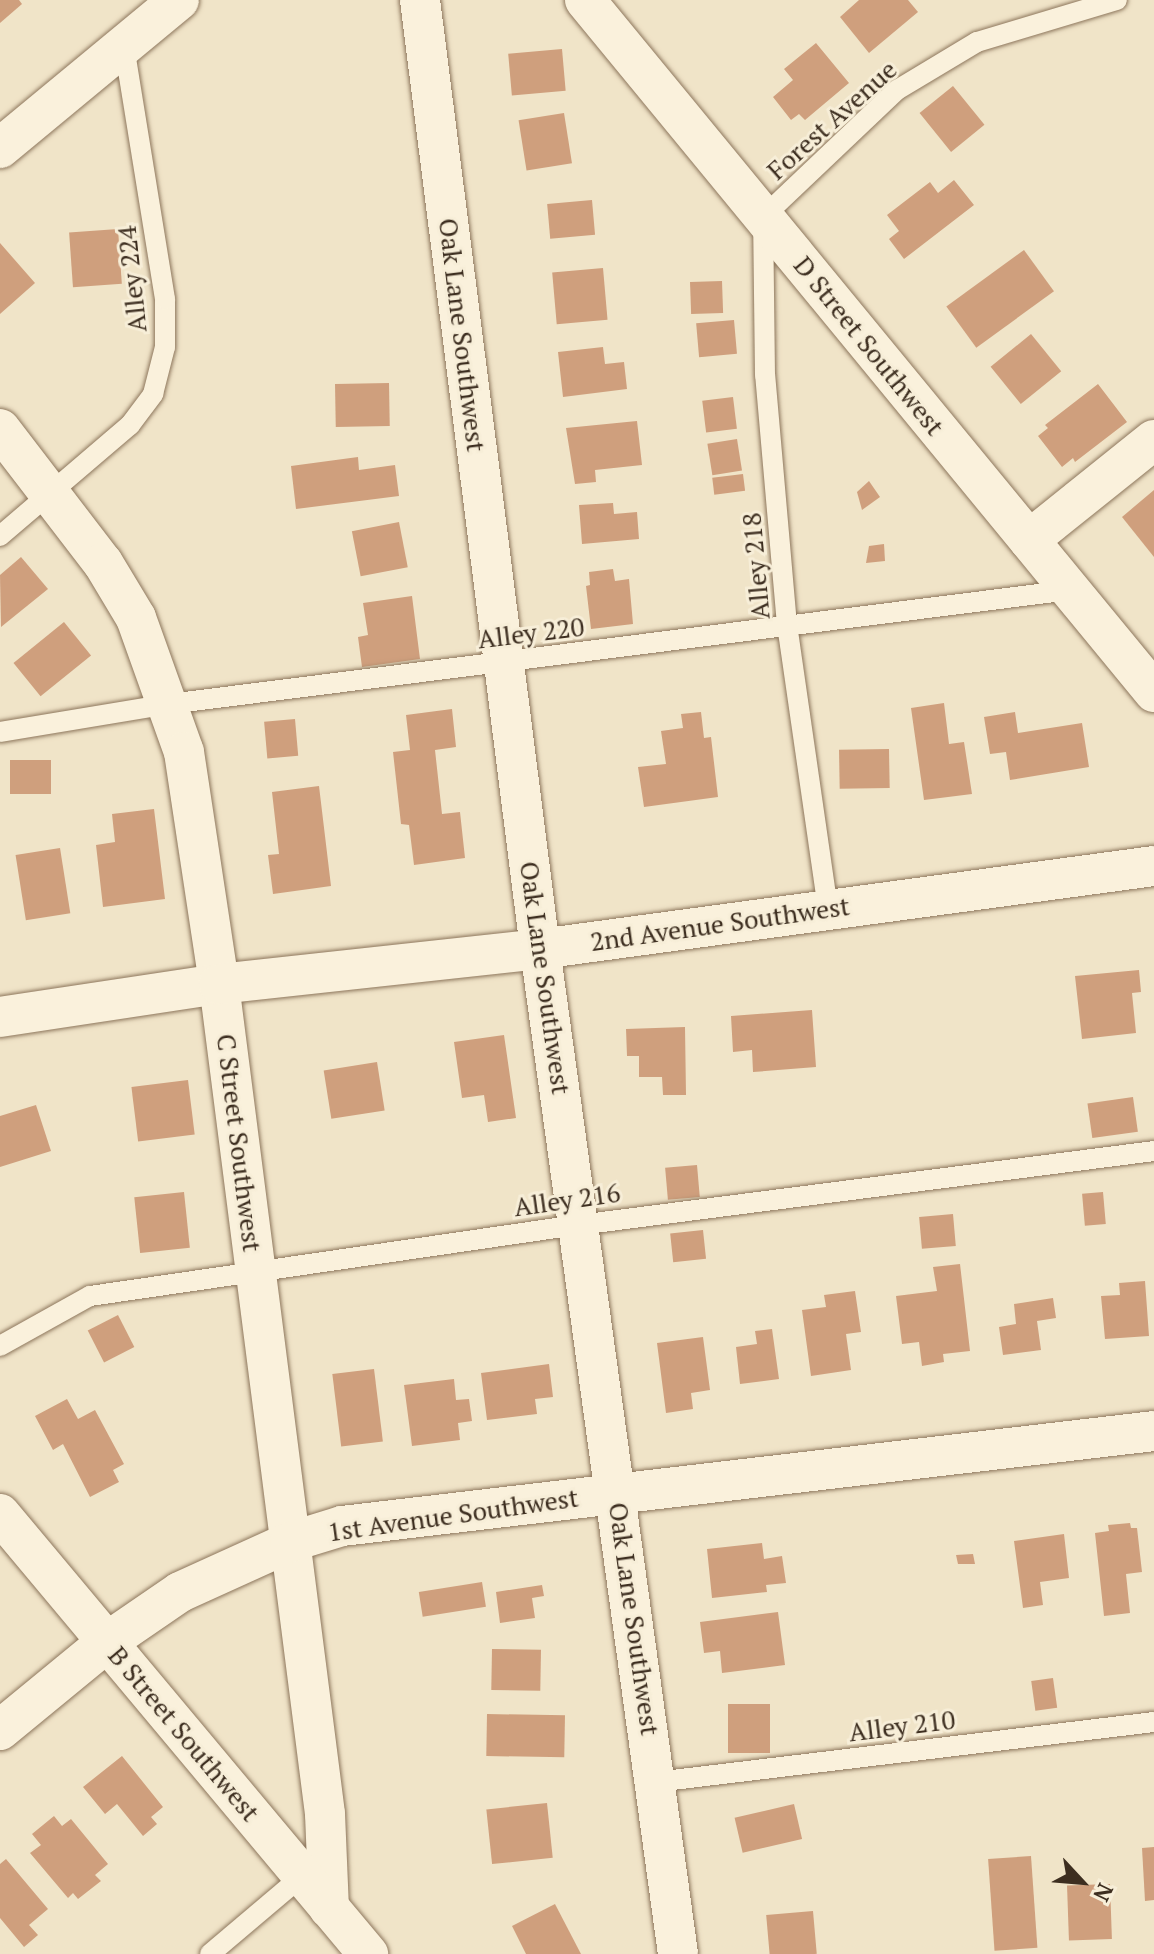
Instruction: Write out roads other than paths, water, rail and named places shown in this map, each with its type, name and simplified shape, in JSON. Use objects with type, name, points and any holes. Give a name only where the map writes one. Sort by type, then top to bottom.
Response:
[{"type":"street","points":[[0,148],[179,0]]},
{"type":"street","name":"Oak Lane Southwest","points":[[420,0],[540,949],[678,1954]]},
{"type":"street","name":"D Street Southwest","points":[[585,0],[1154,692]]},
{"type":"street","name":"C Street Southwest","points":[[0,429],[103,563],[136,618],[184,752],[219,984],[325,1814],[329,1908]]},
{"type":"street","points":[[1029,540],[1154,440]]},
{"type":"street","name":"2nd Avenue Southwest","points":[[0,1017],[219,984],[540,949],[1154,866]]},
{"type":"street","name":"1st Avenue Southwest","points":[[0,1730],[107,1642],[180,1592],[290,1542],[342,1526],[1154,1431]]},
{"type":"street","name":"B Street Southwest","points":[[0,1514],[368,1954]]},
{"type":"lane","name":"Forest Avenue","points":[[763,217],[897,90],[977,42],[1117,0]]},
{"type":"lane","name":"Alley 224","points":[[0,536],[49,491],[130,425],[153,394],[165,347],[165,299],[124,46]]},
{"type":"lane","name":"Alley 218","points":[[763,217],[765,375],[787,625],[828,909]]},
{"type":"lane","name":"Alley 220","points":[[0,732],[169,704],[1070,590]]},
{"type":"lane","name":"Alley 216","points":[[0,1346],[90,1296],[579,1225],[1154,1151]]},
{"type":"lane","name":"Alley 210","points":[[656,1782],[1154,1722]]},
{"type":"lane","points":[[210,1954],[302,1876]]}]
